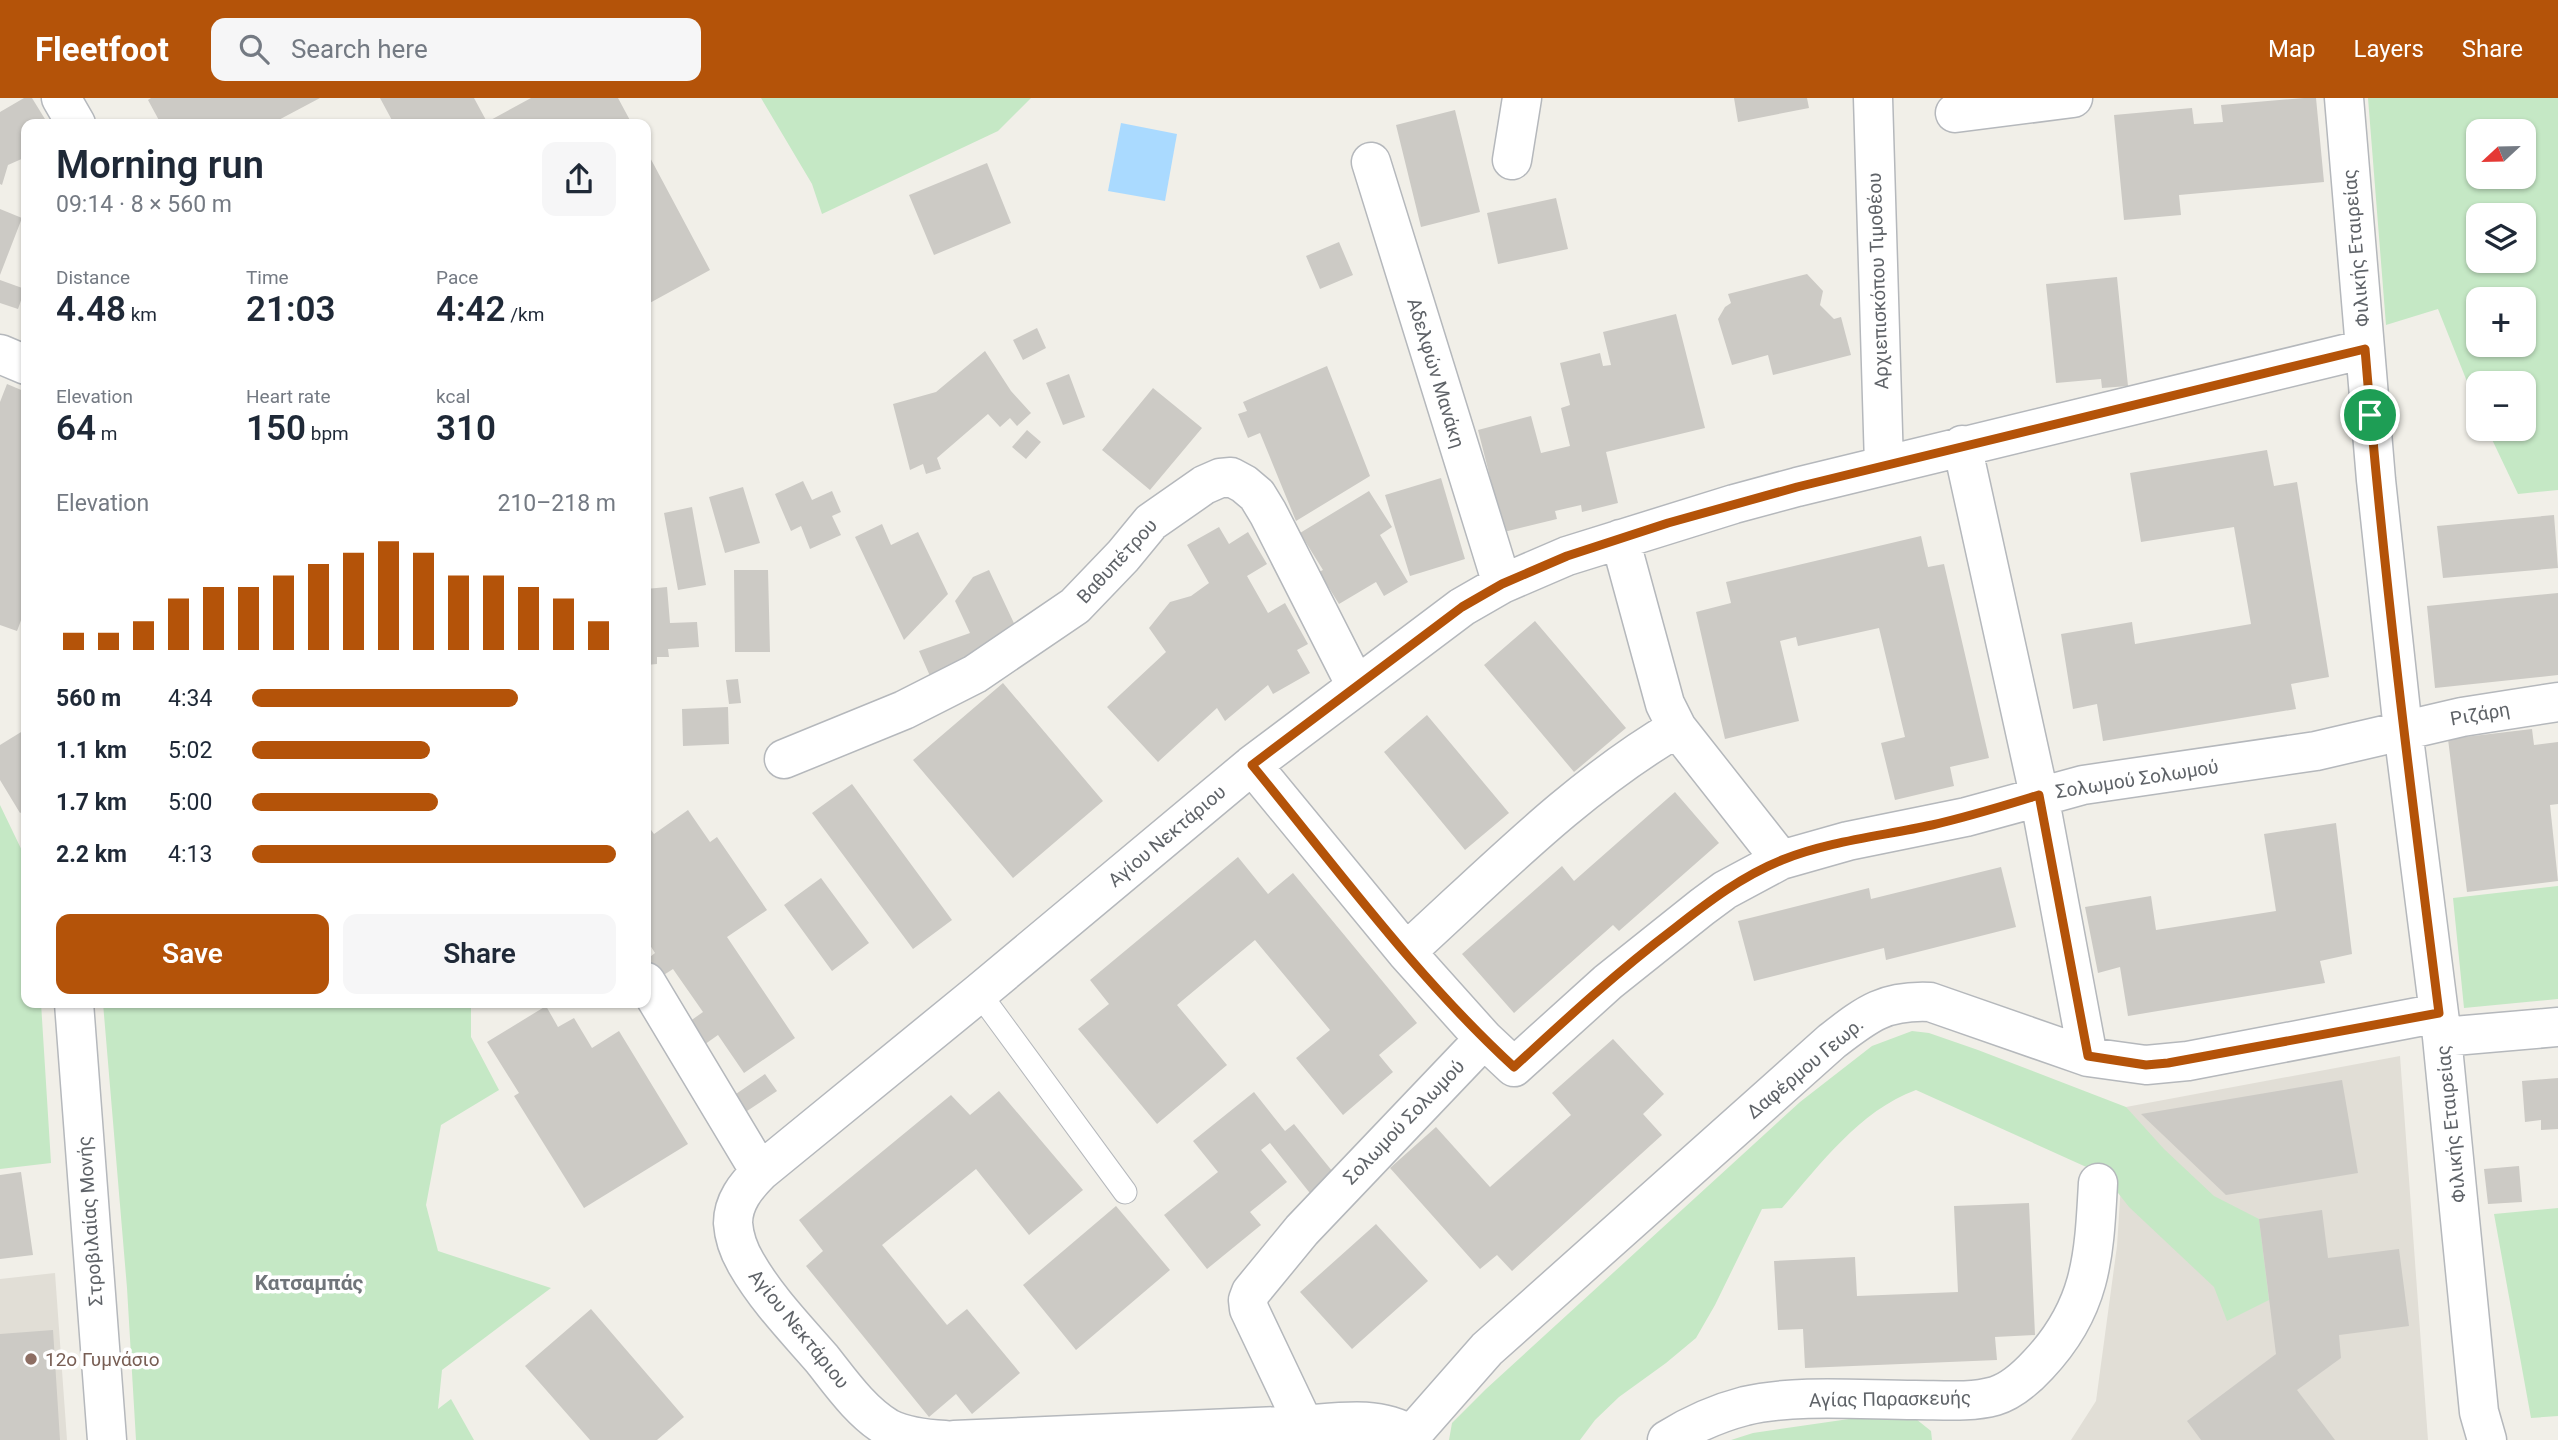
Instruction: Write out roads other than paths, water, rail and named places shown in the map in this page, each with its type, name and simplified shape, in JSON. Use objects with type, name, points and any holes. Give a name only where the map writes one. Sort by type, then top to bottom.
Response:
[{"type":"street","points":[[61,98],[73,119]]},
{"type":"street","points":[[1511,160],[1522,98]]},
{"type":"street","name":"Αρχιεπισκόπου Τιμοθέου","points":[[1873,98],[1884,464]]},
{"type":"street","points":[[1955,113],[2073,98]]},
{"type":"street","name":"Φιλικής Εταιρείας","points":[[2344,98],[2377,494],[2403,730],[2441,1025],[2479,1412],[2487,1440]]},
{"type":"street","name":"Αδελφών Μανάκη","points":[[1371,162],[1502,584]]},
{"type":"street","name":"Αγίου Νεκτάριου","points":[[933,1439],[898,1432],[870,1415],[766,1294],[740,1252],[733,1224],[737,1202],[760,1172],[1252,765],[1462,607],[1502,584],[1567,556],[1734,504],[1884,464],[2365,349]]},
{"type":"street","points":[[0,354],[21,363]]},
{"type":"street","points":[[1962,445],[2039,795],[2088,1056]]},
{"type":"street","name":"Βαθυπέτρου","points":[[784,759],[904,710],[975,674],[1068,612],[1123,556],[1151,522],[1204,485],[1220,478],[1231,477],[1257,495],[1356,686]]},
{"type":"street","points":[[1620,539],[1662,691],[1676,727],[1781,860]]},
{"type":"street","name":"Ριζάρη","points":[[2403,730],[2462,717],[2558,702]]},
{"type":"street","points":[[1406,952],[1579,796],[1619,764],[1676,727]]},
{"type":"street","name":"Σολωμού Σολωμού","points":[[1304,1425],[1252,1318],[1248,1300],[1251,1292],[1301,1230],[1484,1039],[1514,1067],[1608,982],[1702,907],[1726,890],[1781,860],[1848,841],[1966,817],[2039,795],[2125,778],[2316,751],[2403,730]]},
{"type":"street","points":[[1252,765],[1406,952],[1484,1039]]},
{"type":"street","points":[[651,990],[760,1172]]},
{"type":"street","name":"Δαφέρμου Γεωρ.","points":[[1409,1438],[1487,1349],[1832,1041],[1886,1005],[1909,1001],[1930,1002],[2088,1056],[2146,1065],[2441,1025],[2558,1027]]},
{"type":"street","name":"Στροβιλαίας Μονής","points":[[74,1008],[107,1440]]},
{"type":"street","name":"Αγίας Παρασκευής","points":[[1667,1440],[1722,1413],[1762,1403],[1794,1400],[1959,1400],[1996,1396],[2013,1388],[2028,1376],[2056,1345],[2079,1306],[2093,1253],[2098,1183]]},
{"type":"street","points":[[954,1440],[1348,1422],[1385,1423],[1409,1438]]},
{"type":"street","points":[[933,1439],[945,1440]]},
{"type":"lane","points":[[979,993],[1125,1192]]},
{"type":"water","points":[[1121,123],[1177,134],[1165,201],[1108,191]]},
{"type":"place","name":"12o Γυμνάσιο","points":[[31,1359]]},
{"type":"district","name":"Κατσαμπάς","points":[[309,1283]]}]
